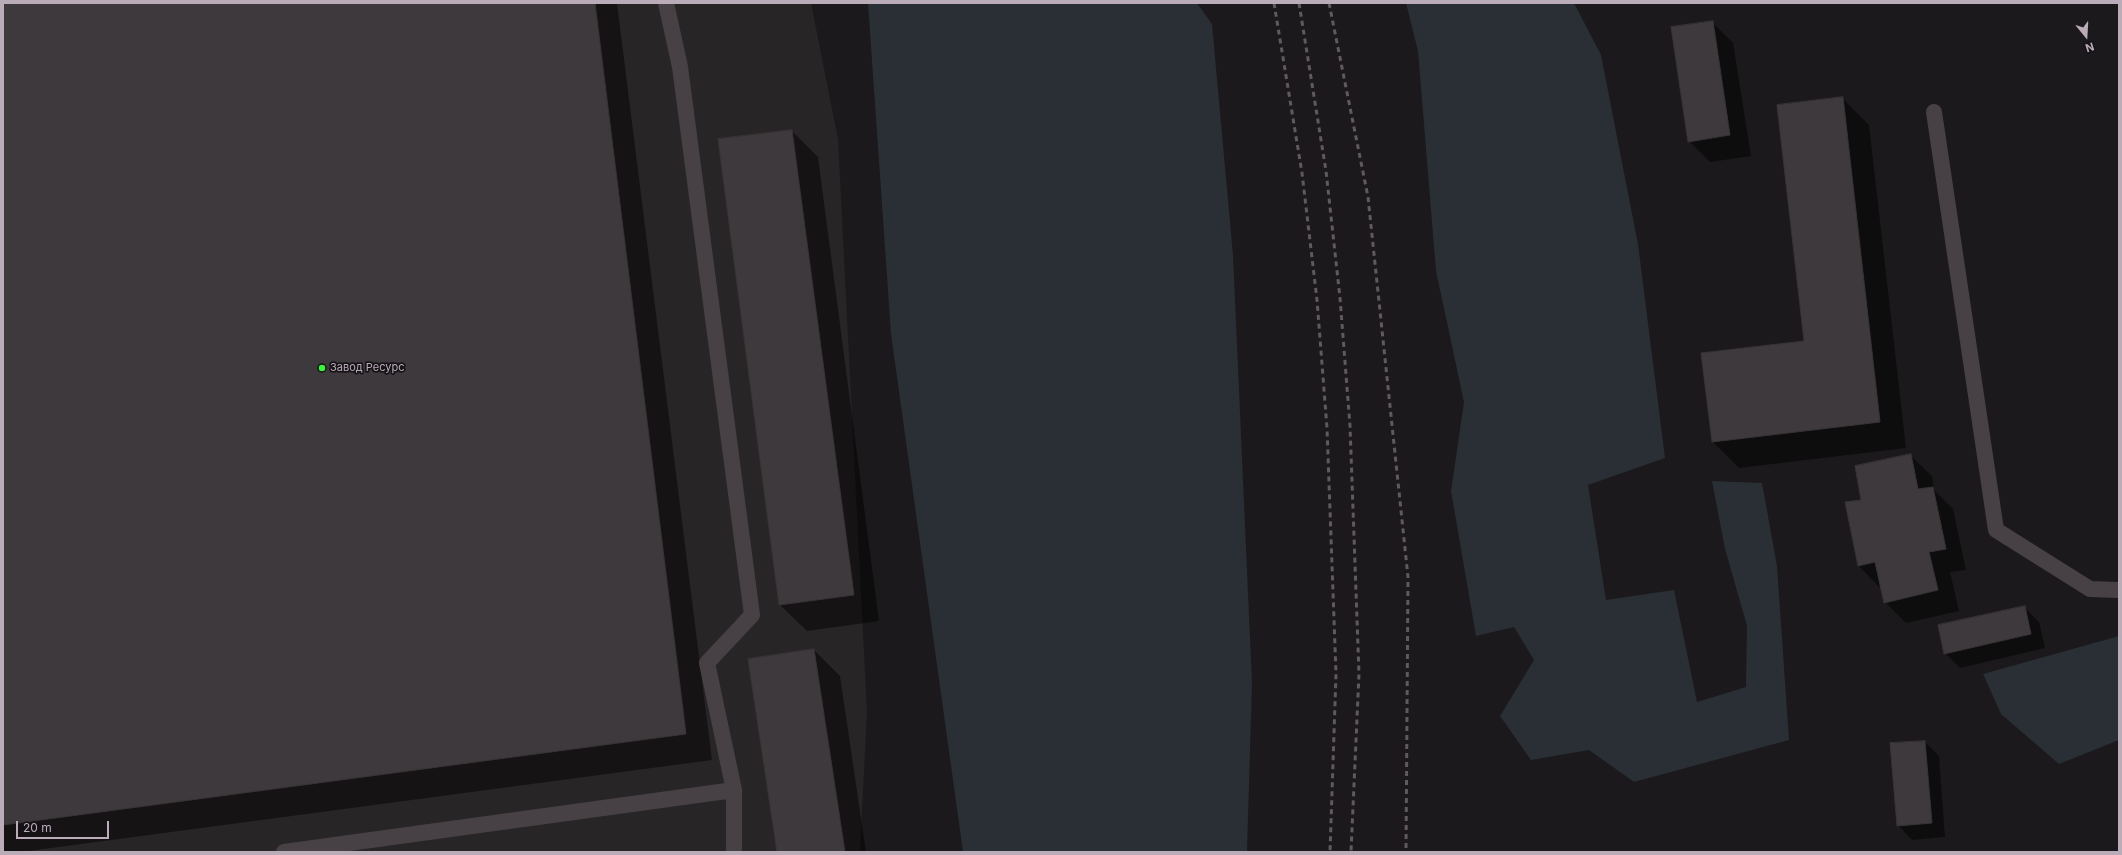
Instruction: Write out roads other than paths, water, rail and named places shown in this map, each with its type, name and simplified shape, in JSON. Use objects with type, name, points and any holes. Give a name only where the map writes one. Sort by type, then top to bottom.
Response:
[{"type":"lane","points":[[666,3],[681,75],[752,615],[707,663],[734,790],[734,852]]},
{"type":"lane","points":[[1934,112],[1996,530],[2090,589],[2119,590]]},
{"type":"lane","points":[[284,852],[734,790]]},
{"type":"railway","points":[[1274,3],[1302,173],[1317,300],[1327,428],[1336,674],[1330,852]]},
{"type":"railway","points":[[1299,3],[1326,171],[1340,298],[1350,426],[1359,674],[1351,852]]},
{"type":"railway","points":[[1329,3],[1368,197],[1408,577],[1406,852]]},
{"type":"place","name":"Завод Ресурс","points":[[322,368]]}]
